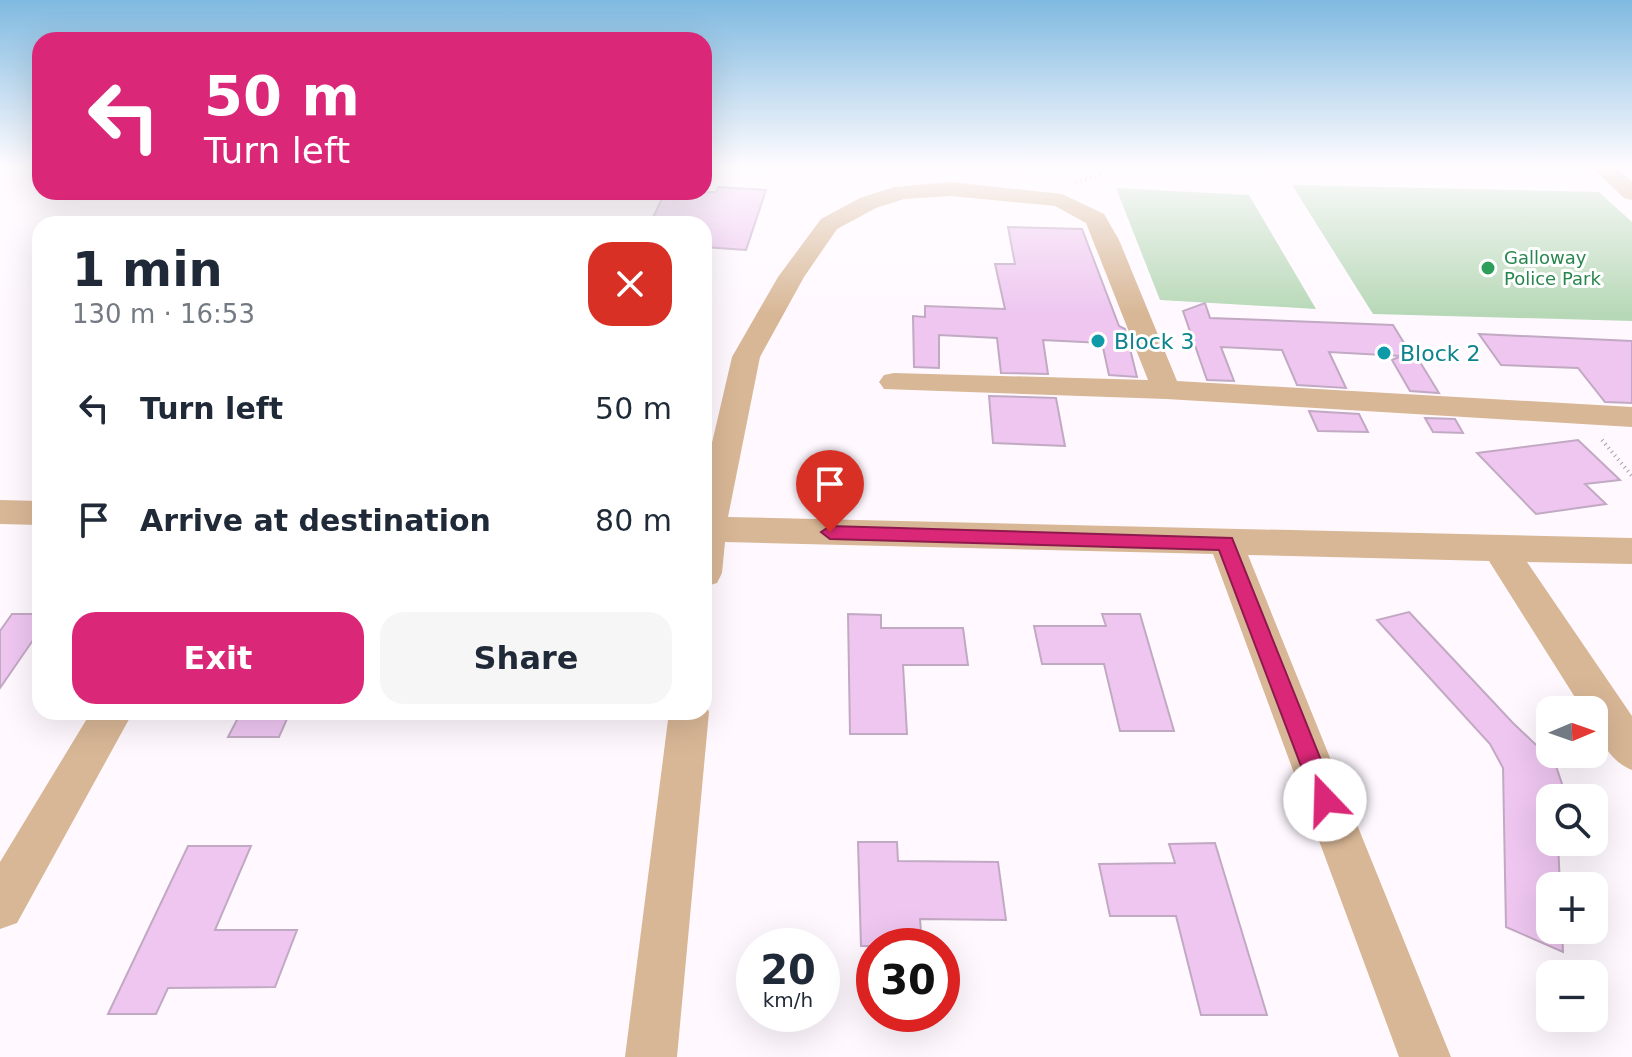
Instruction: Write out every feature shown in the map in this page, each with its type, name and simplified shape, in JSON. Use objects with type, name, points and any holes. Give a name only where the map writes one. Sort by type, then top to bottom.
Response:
[{"type":"street","points":[[712,503],[746,357],[791,277],[829,224],[846,215]]},
{"type":"street","points":[[1091,215],[1107,240],[1166,390]]},
{"type":"street","points":[[894,382],[1166,390],[1632,417]]},
{"type":"street","points":[[0,512],[32,513]]},
{"type":"street","points":[[712,529],[1632,551]]},
{"type":"street","points":[[1226,543],[1425,1057]]},
{"type":"street","points":[[1500,549],[1632,751]]},
{"type":"street","points":[[0,906],[108,720]]},
{"type":"street","points":[[651,1057],[688,720]]},
{"type":"path","points":[[1587,416],[1607,448],[1632,476]]},
{"type":"green space","points":[[1127,215],[1261,215],[1316,309],[1160,300]]},
{"type":"green space","name":"Galloway Police Park","points":[[1311,215],[1625,215],[1632,222],[1632,321],[1373,314]]},
{"type":"building","points":[[758,215],[746,250],[712,248],[712,216],[654,216]]},
{"type":"building","points":[[1008,227],[1082,229],[1119,326],[1125,329],[1137,377],[1109,375],[1102,343],[1043,340],[1048,374],[1001,373],[997,338],[939,335],[939,368],[914,367],[913,316],[925,317],[925,306],[1005,309],[995,264],[1015,264]]},
{"type":"building","name":"Block 2","points":[[1205,303],[1210,318],[1393,325],[1439,393],[1410,391],[1392,360],[1401,356],[1329,352],[1346,388],[1297,385],[1282,350],[1221,347],[1234,381],[1207,380],[1183,311]]},
{"type":"building","points":[[1479,334],[1632,341],[1632,403],[1605,402],[1578,368],[1501,365]]},
{"type":"building","points":[[989,396],[1056,398],[1065,446],[993,443]]},
{"type":"building","points":[[1309,411],[1359,414],[1368,432],[1318,431]]},
{"type":"building","points":[[1425,418],[1455,419],[1463,433],[1433,432]]},
{"type":"building","points":[[1578,440],[1620,480],[1585,484],[1606,504],[1536,514],[1477,453]]},
{"type":"building","points":[[1409,612],[1536,745],[1536,768],[1557,768],[1562,784],[1536,784],[1536,856],[1559,856],[1559,872],[1536,872],[1536,940],[1506,927],[1503,768],[1490,744],[1377,620]]},
{"type":"building","points":[[12,614],[32,614],[32,642],[0,688],[0,631]]},
{"type":"building","points":[[848,614],[881,615],[881,628],[963,628],[968,665],[903,665],[907,734],[850,734]]},
{"type":"building","points":[[1102,614],[1140,614],[1174,731],[1120,731],[1104,664],[1042,664],[1034,626],[1106,626]]},
{"type":"building","points":[[237,720],[286,720],[279,737],[228,737]]},
{"type":"building","points":[[858,842],[897,842],[898,861],[998,862],[1006,920],[920,919],[921,928],[860,928]]},
{"type":"building","points":[[1215,843],[1267,1015],[1201,1015],[1176,916],[1110,916],[1099,864],[1175,863],[1169,844]]},
{"type":"building","points":[[188,846],[251,846],[215,930],[297,930],[275,987],[168,988],[156,1014],[108,1014]]},
{"type":"building","points":[[1545,944],[1563,944],[1563,952]]},
{"type":"place","name":"Galloway Police Park","points":[[1488,268]]},
{"type":"place","name":"Block 3","points":[[1098,341]]},
{"type":"place","name":"Block 2","points":[[1384,353]]},
{"type":"route","points":[[830,532],[1226,543],[1325,800]]}]
